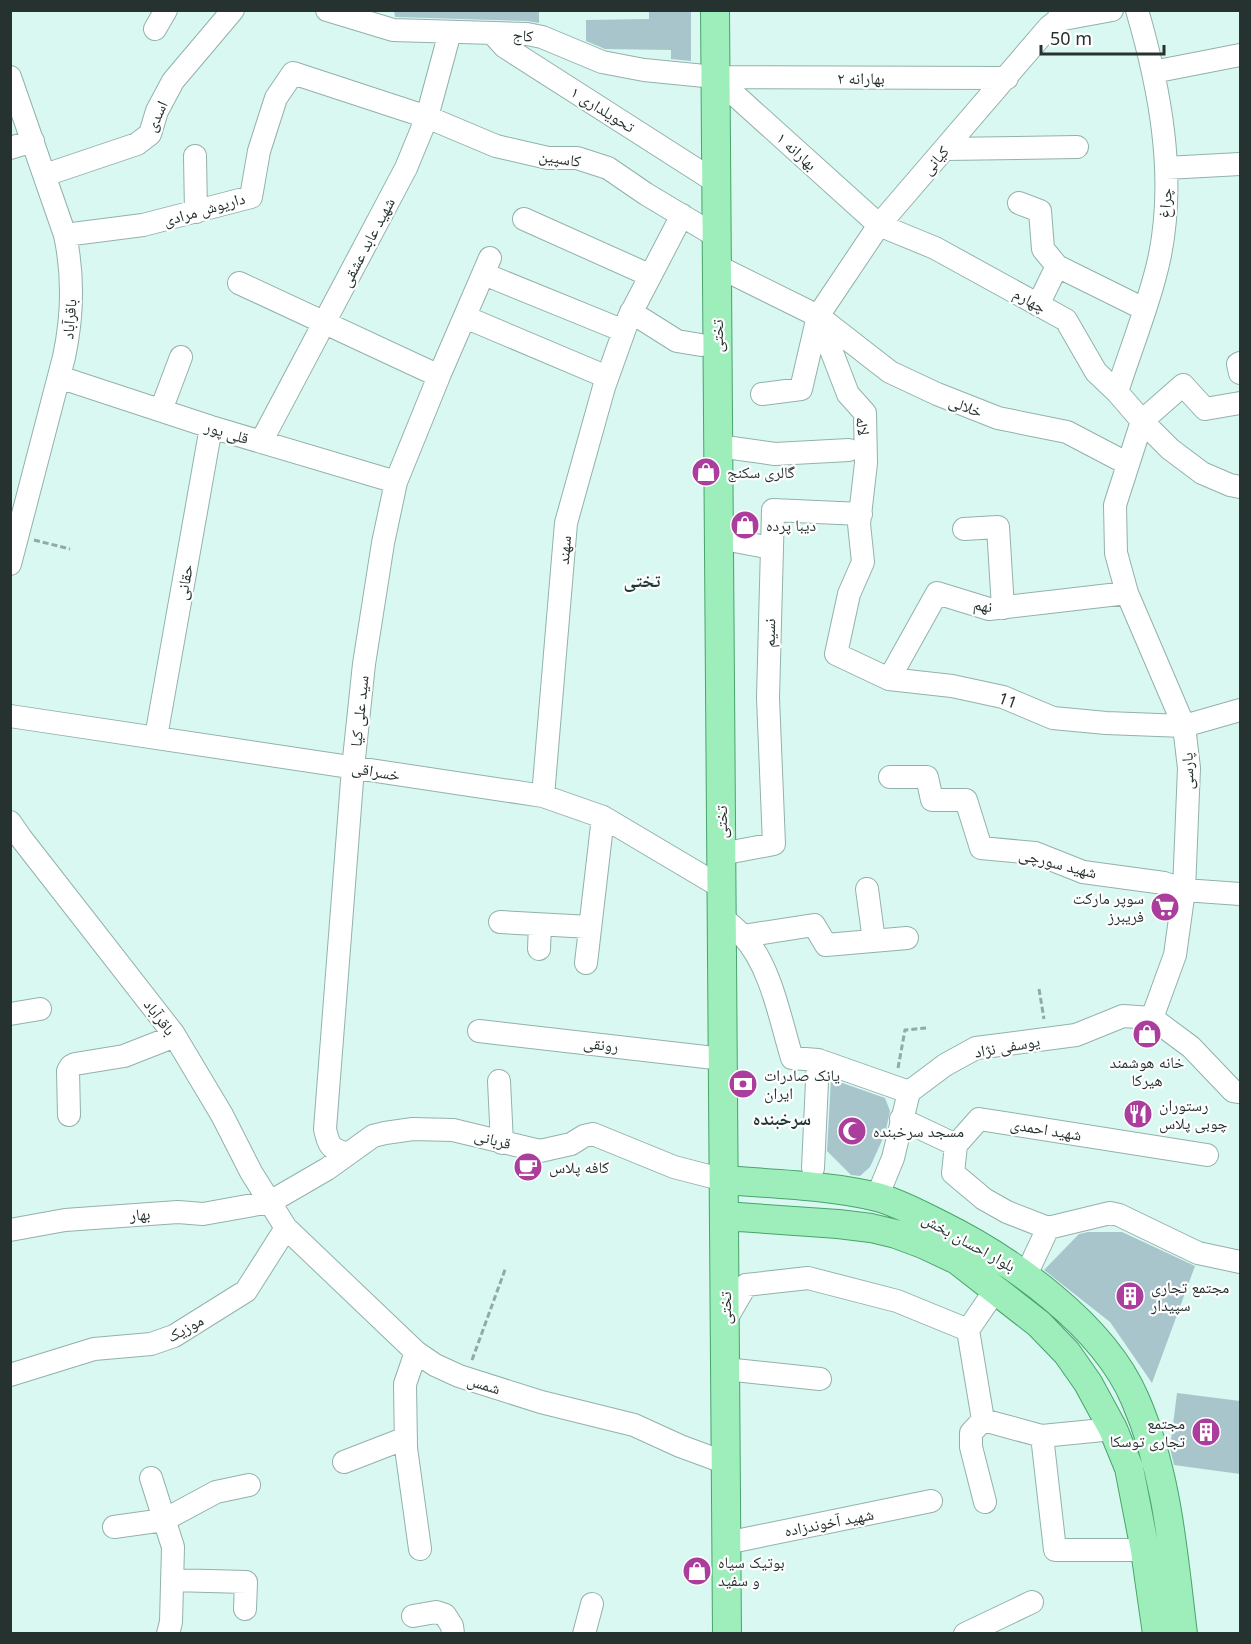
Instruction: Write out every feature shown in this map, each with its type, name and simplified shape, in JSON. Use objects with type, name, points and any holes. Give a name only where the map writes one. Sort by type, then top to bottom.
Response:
[{"type":"main road","name":"تختی","points":[[715,10],[727,1634]]},
{"type":"main road","name":"بلوار احسان بخش","points":[[724,1180],[854,1193],[877,1197],[913,1211],[973,1241],[1026,1275],[1093,1337],[1117,1367],[1134,1397],[1150,1437],[1169,1513],[1183,1634]]},
{"type":"main road","points":[[785,1185],[774,1191],[770,1203],[775,1215],[786,1220]]},
{"type":"main road","name":"بلوار احسان بخش","points":[[724,1216],[871,1228],[896,1234],[957,1260],[1039,1324],[1067,1353],[1088,1383],[1113,1429],[1129,1468],[1145,1550],[1157,1634]]},
{"type":"street","name":"اسدی","points":[[45,175],[136,144],[150,134],[157,111],[173,81],[233,10]]},
{"type":"street","name":"کاج","points":[[327,10],[393,30],[527,34],[542,37],[602,62],[644,70],[715,77]]},
{"type":"street","points":[[1059,15],[1112,10]]},
{"type":"street","name":"چراغ","points":[[1118,392],[1160,256],[1168,198],[1166,152],[1153,72],[1137,10]]},
{"type":"street","name":"کیانی","points":[[818,316],[879,225],[1059,15]]},
{"type":"street","name":"شهید عابد عشقی","points":[[261,442],[406,168],[427,117],[450,32]]},
{"type":"street","name":"تحویلداری ۱","points":[[493,34],[505,47],[716,182]]},
{"type":"street","points":[[1153,72],[1240,55]]},
{"type":"street","name":"داریوش مرادی","points":[[65,235],[143,225],[251,197],[259,151],[276,98],[293,73],[427,117]]},
{"type":"street","name":"باقرآباد","points":[[10,77],[65,235],[69,256],[71,323],[10,564]]},
{"type":"street","name":"بهارانه ۲","points":[[715,77],[1007,78]]},
{"type":"street","name":"بهارانه ۱","points":[[715,77],[879,225]]},
{"type":"street","name":"کاسپین","points":[[427,117],[496,146],[548,158],[577,158],[608,168],[716,236]]},
{"type":"street","points":[[10,148],[33,141]]},
{"type":"street","points":[[945,149],[1077,147]]},
{"type":"street","points":[[195,156],[196,212]]},
{"type":"street","points":[[1166,168],[1240,164]]},
{"type":"street","points":[[1018,202],[1040,211],[1043,249],[1057,266],[1144,309]]},
{"type":"street","name":"سهند","points":[[543,796],[566,523],[607,377],[627,322],[681,215]]},
{"type":"street","points":[[524,219],[649,275]]},
{"type":"street","name":"چهارم","points":[[879,225],[935,248],[1066,320],[1096,372],[1118,392],[1142,421],[1170,449],[1202,473],[1240,487]]},
{"type":"street","name":"سید علی کیا","points":[[348,1154],[328,1144],[325,1129],[353,768],[364,664],[383,543],[396,482],[439,375],[487,266],[627,322]]},
{"type":"street","points":[[717,266],[818,316],[801,389],[762,394]]},
{"type":"street","points":[[1038,305],[1057,266]]},
{"type":"street","points":[[239,283],[439,375]]},
{"type":"street","name":"خلالی","points":[[818,316],[890,372],[937,394],[998,418],[1067,432],[1128,464]]},
{"type":"street","name":"لاله","points":[[818,316],[848,394],[865,413],[866,463],[859,524],[863,562],[849,594],[837,654]]},
{"type":"street","points":[[465,317],[607,377]]},
{"type":"street","points":[[627,322],[677,341],[701,345]]},
{"type":"street","points":[[160,410],[182,357]]},
{"type":"street","points":[[1240,363],[1238,364],[1240,373]]},
{"type":"street","name":"قلی پور","points":[[59,377],[211,427],[396,482]]},
{"type":"street","points":[[1142,421],[1183,385],[1205,409],[1240,403]]},
{"type":"street","name":"پارسی","points":[[1142,421],[1115,505],[1116,553],[1127,593],[1184,726],[1189,768],[1184,890],[1175,955],[1152,1018]]},
{"type":"street","name":"حقانی","points":[[156,737],[211,427]]},
{"type":"street","points":[[718,446],[775,454],[849,450]]},
{"type":"street","name":"نسیم","points":[[721,854],[774,844],[768,698],[773,510],[861,514]]},
{"type":"street","points":[[964,529],[998,527],[1003,608]]},
{"type":"street","points":[[719,538],[771,548]]},
{"type":"street","name":"نهم","points":[[889,679],[937,594],[989,609],[1127,593]]},
{"type":"street","name":"11","points":[[837,654],[889,679],[952,686],[1003,697],[1053,718],[1184,726],[1240,710]]},
{"type":"street","name":"خسراقی","points":[[10,716],[543,796],[603,817],[721,887]]},
{"type":"street","name":"شهید سورچی","points":[[890,777],[927,777],[932,800],[966,800],[981,848],[1035,854],[1083,872],[1164,883],[1184,890]]},
{"type":"street","points":[[586,963],[603,817]]},
{"type":"street","name":"باقرآباد","points":[[10,822],[175,1036],[222,1114],[251,1172],[286,1228]]},
{"type":"street","points":[[867,889],[874,941]]},
{"type":"street","points":[[1184,890],[1240,894]]},
{"type":"street","points":[[722,917],[743,936],[756,954],[771,988],[792,1058],[818,1060],[902,1090],[902,1119],[892,1158],[877,1197]]},
{"type":"street","points":[[500,922],[590,927]]},
{"type":"street","points":[[539,950],[540,925]]},
{"type":"street","points":[[743,936],[814,925],[826,945],[907,938]]},
{"type":"street","points":[[10,1014],[40,1009]]},
{"type":"street","name":"یوسفی نژاد","points":[[902,1090],[976,1048],[1076,1035],[1123,1016],[1152,1018]]},
{"type":"street","points":[[1152,1018],[1191,1047],[1233,1090],[1240,1092]]},
{"type":"street","name":"رونقی","points":[[479,1030],[723,1059]]},
{"type":"street","points":[[69,1115],[68,1071],[70,1066],[124,1056],[175,1036]]},
{"type":"street","points":[[813,1168],[818,1060]]},
{"type":"street","points":[[499,1081],[502,1143]]},
{"type":"street","points":[[902,1119],[956,1144],[953,1173],[1006,1212],[1048,1228],[1110,1213],[1119,1215],[1198,1253],[1240,1262]]},
{"type":"street","name":"شهید احمدی","points":[[956,1144],[979,1119],[1207,1155]]},
{"type":"street","name":"قربانی","points":[[270,1202],[327,1169],[373,1136],[385,1132],[413,1129],[462,1131],[540,1151],[571,1144],[584,1136],[593,1134],[674,1167],[724,1180]]},
{"type":"street","name":"بهار","points":[[10,1230],[65,1220],[178,1212],[203,1214],[270,1202]]},
{"type":"street","name":"شمس","points":[[286,1228],[416,1352],[435,1365],[466,1379],[541,1402],[634,1425],[680,1446],[726,1463]]},
{"type":"street","name":"موزیک","points":[[10,1375],[94,1349],[151,1344],[174,1336],[246,1290],[286,1228]]},
{"type":"street","points":[[1026,1275],[1048,1228]]},
{"type":"street","points":[[725,1320],[746,1285],[808,1278],[897,1301],[968,1329]]},
{"type":"street","points":[[985,1502],[971,1440],[971,1433],[982,1420],[968,1329],[996,1289]]},
{"type":"street","points":[[416,1352],[405,1384],[406,1438],[420,1549]]},
{"type":"street","points":[[725,1369],[820,1379]]},
{"type":"street","points":[[982,1420],[1042,1436],[1113,1429]]},
{"type":"street","points":[[1042,1436],[1055,1550],[1145,1550]]},
{"type":"street","points":[[344,1462],[406,1438]]},
{"type":"street","points":[[151,1478],[173,1547],[171,1622],[168,1634]]},
{"type":"street","points":[[114,1527],[164,1520],[216,1492],[249,1485]]},
{"type":"street","name":"شهید آخوندزاده","points":[[726,1543],[931,1501]]},
{"type":"street","points":[[172,1580],[246,1582],[245,1609]]},
{"type":"street","points":[[965,1634],[1032,1602]]},
{"type":"street","points":[[584,1634],[592,1604]]},
{"type":"street","points":[[412,1616],[436,1612],[445,1615],[452,1626],[453,1634]]},
{"type":"path","points":[[18,536],[70,549]]},
{"type":"path","points":[[1039,989],[1048,1039]]},
{"type":"path","points":[[902,1090],[905,1030],[926,1028]]},
{"type":"path","points":[[466,1379],[507,1267]]},
{"type":"building","points":[[394,10],[539,10],[539,23],[395,17]]},
{"type":"building","points":[[649,10],[691,10],[691,61],[671,59],[671,50],[605,49],[586,41],[586,20],[649,19]]},
{"type":"building","name":"مسجد سرخبنده","points":[[831,1079],[885,1098],[890,1111],[885,1134],[870,1167],[860,1176],[851,1175],[827,1151]]},
{"type":"building","name":"مجتمع تجاری سپیدار","points":[[1122,1232],[1195,1266],[1152,1383],[1110,1322],[1044,1270],[1079,1234]]},
{"type":"building","name":"مجتمع تجاری توسکا","points":[[1177,1393],[1240,1401],[1240,1474],[1174,1465],[1170,1448]]},
{"type":"place","name":"گالری سکنج","points":[[706,472]]},
{"type":"place","name":"دیبا پرده","points":[[745,525]]},
{"type":"place","name":"سوپر مارکت فریبرز","points":[[1165,907]]},
{"type":"place","name":"خانه هوشمند هیرکا","points":[[1147,1034]]},
{"type":"place","name":"یانک صادرات ایران","points":[[743,1084]]},
{"type":"place","name":"رستوران چوبی پلاس","points":[[1138,1114]]},
{"type":"place","name":"مسجد سرخبنده","points":[[852,1131]]},
{"type":"place","name":"کافه پلاس","points":[[528,1167]]},
{"type":"place","name":"مجتمع تجاری سپیدار","points":[[1130,1296]]},
{"type":"place","name":"مجتمع تجاری توسکا","points":[[1206,1432]]},
{"type":"place","name":"بوتیک سیاه و سفید","points":[[697,1571]]},
{"type":"district","name":"تختی","points":[[642,580]]},
{"type":"district","name":"سرخبنده","points":[[782,1118]]}]
